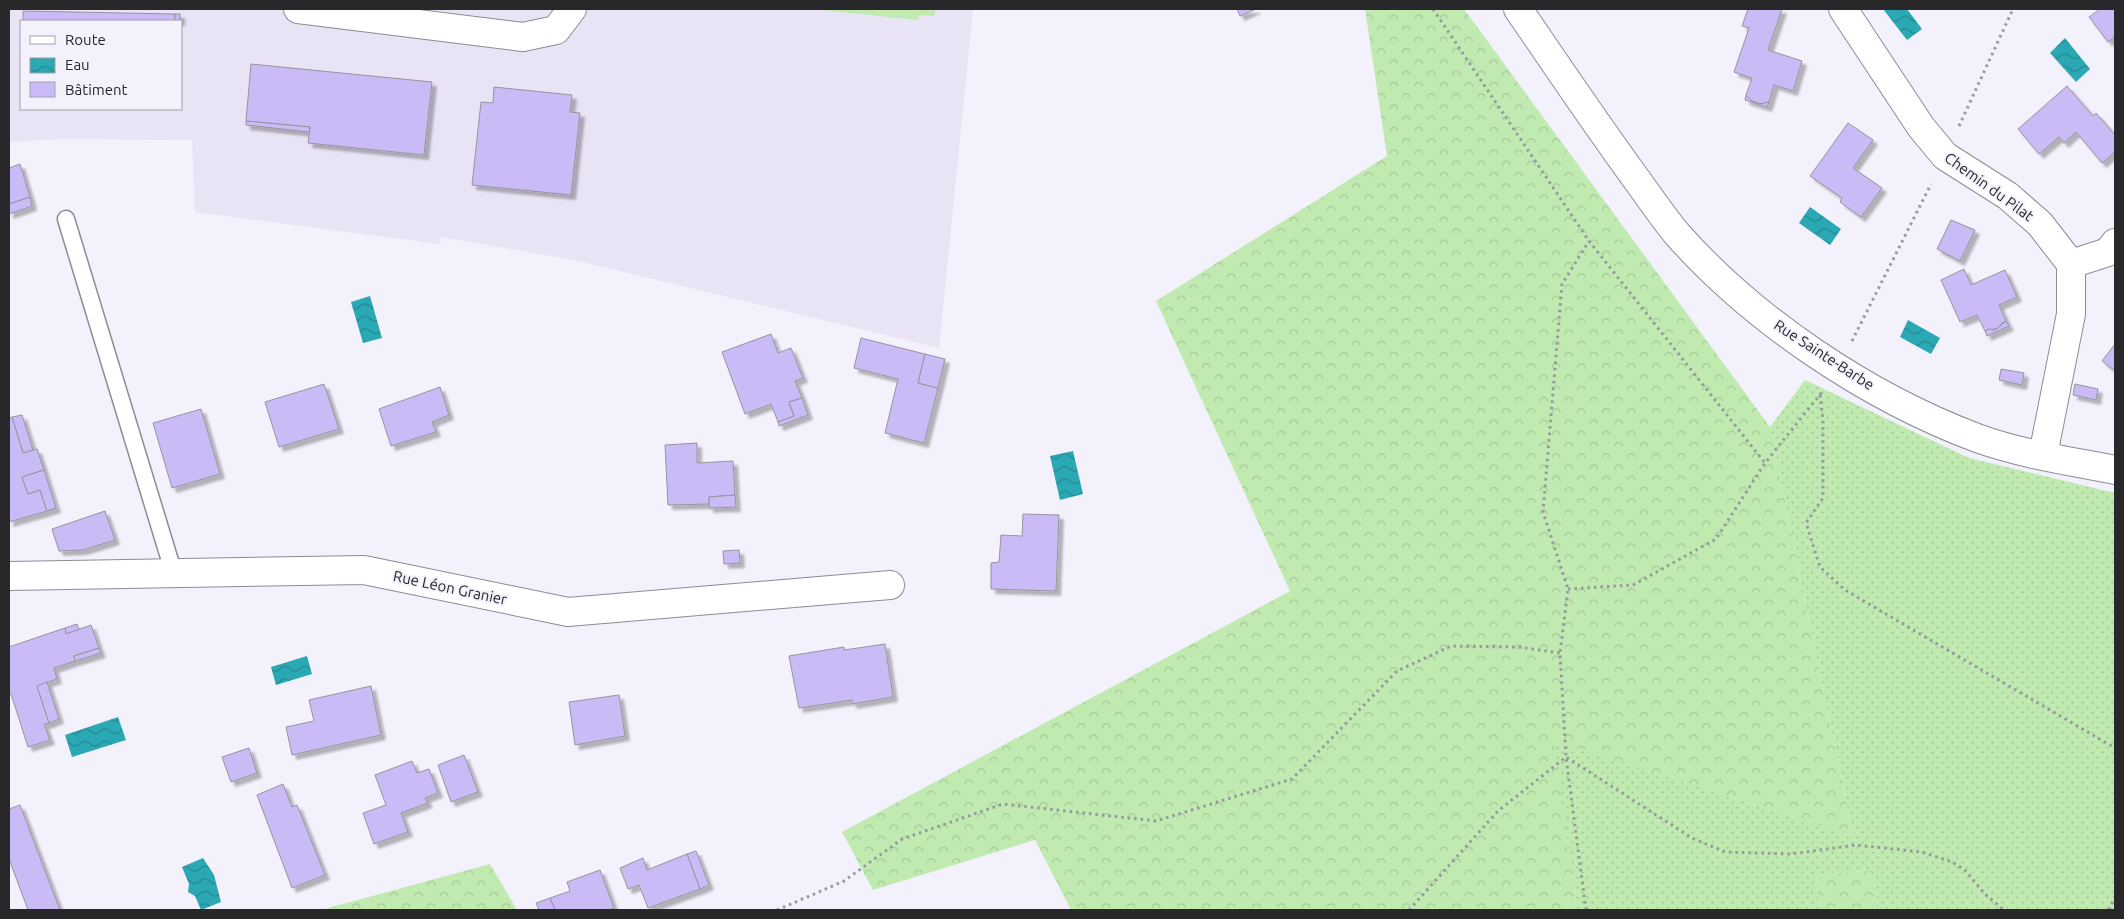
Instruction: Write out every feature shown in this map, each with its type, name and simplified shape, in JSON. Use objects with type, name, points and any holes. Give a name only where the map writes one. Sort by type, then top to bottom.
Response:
[{"type":"street","points":[[298,9],[523,37],[556,30],[572,9]]},
{"type":"street","name":"Rue Sainte-Barbe","points":[[1518,9],[1604,135],[1677,233],[1730,288],[1789,336],[1906,406],[1978,438],[2043,455],[2115,470]]},
{"type":"street","name":"Chemin du Pilat","points":[[1843,9],[1921,127],[1945,156],[2008,196],[2040,224],[2071,264]]},
{"type":"street","points":[[2043,455],[2071,314],[2071,264],[2108,252],[2115,243]]},
{"type":"street","name":"Rue Léon Granier","points":[[9,576],[364,570],[568,612],[890,585]]},
{"type":"lane","points":[[66,219],[174,574]]},
{"type":"path","points":[[1433,9],[1589,241],[1765,463]]},
{"type":"path","points":[[1568,589],[1633,585],[1716,539],[1765,463],[1820,395],[1838,367],[1945,156],[2013,9]]},
{"type":"path","points":[[1586,910],[1566,757],[1560,653],[1568,589],[1543,512],[1562,284],[1589,241]]},
{"type":"path","points":[[1820,395],[1823,421],[1823,498],[1806,523],[1820,567],[1845,590],[2115,748]]},
{"type":"path","points":[[777,910],[844,881],[902,838],[1004,804],[1156,821],[1292,778],[1397,671],[1451,646],[1519,647],[1560,653]]},
{"type":"path","points":[[1409,910],[1498,811],[1566,757]]},
{"type":"path","points":[[1566,757],[1692,838],[1725,852],[1759,855],[1791,854],[1856,845],[1922,852],[1952,862],[1965,870],[1985,894],[2004,910]]},
{"type":"path","points":[[2109,910],[2115,897]]},
{"type":"shaded area","points":[[9,9],[973,9],[939,348],[574,260],[441,237],[440,244],[195,212],[192,140],[62,139],[9,142]]},
{"type":"green space","points":[[811,9],[936,9],[934,16],[919,15],[918,20]]},
{"type":"green space","points":[[1365,9],[1464,9],[1770,427],[1853,836],[1554,741],[1577,910],[1071,910],[1035,840],[873,890],[842,832],[1290,591],[1156,301],[1387,156]]},
{"type":"green space","points":[[1805,380],[1969,458],[2115,493],[2115,910],[1879,910],[1873,870],[1816,875],[1819,910],[1577,910],[1553,740],[1853,836],[1770,427]]},
{"type":"green space","points":[[490,864],[517,910],[321,910]]},
{"type":"green space","points":[[1873,870],[1879,910],[1819,910],[1816,875]]},
{"type":"water","points":[[1883,9],[1907,9],[1922,29],[1907,40]]},
{"type":"water","points":[[2065,38],[2090,69],[2076,82],[2050,53]]},
{"type":"water","points":[[1810,207],[1841,229],[1830,245],[1799,223]]},
{"type":"water","points":[[370,296],[382,338],[363,343],[351,302]]},
{"type":"water","points":[[1908,320],[1940,338],[1931,354],[1900,337]]},
{"type":"water","points":[[1073,451],[1083,494],[1060,500],[1050,456]]},
{"type":"water","points":[[307,656],[312,674],[276,685],[271,667]]},
{"type":"water","points":[[118,717],[126,740],[72,757],[65,735]]},
{"type":"water","points":[[203,858],[214,875],[221,902],[201,910],[195,896],[188,892],[189,884],[182,867]]},
{"type":"building","points":[[1237,9],[1256,9],[1240,16]]},
{"type":"building","points":[[1748,9],[1782,9],[1768,50],[1802,61],[1793,91],[1774,85],[1769,102],[1760,104],[1752,101],[1746,95],[1752,78],[1734,72],[1749,28],[1742,26]]},
{"type":"building","points":[[2100,9],[2115,9],[2115,36],[2108,42],[2089,17]]},
{"type":"building","points":[[23,11],[175,14],[175,20],[23,20]]},
{"type":"building","points":[[175,14],[180,14],[180,20],[175,20]]},
{"type":"building","points":[[251,64],[432,82],[424,155],[308,143],[310,127],[246,121]]},
{"type":"building","points":[[2067,86],[2093,116],[2096,113],[2115,135],[2115,152],[2102,163],[2076,132],[2064,143],[2059,137],[2039,154],[2018,129]]},
{"type":"building","points":[[494,87],[572,95],[570,112],[580,113],[571,195],[472,185],[481,102],[493,103]]},
{"type":"building","points":[[1746,95],[1752,101],[1760,104],[1769,102],[1767,107],[1745,100]]},
{"type":"building","points":[[246,121],[310,127],[309,132],[246,125]]},
{"type":"building","points":[[1848,123],[1873,140],[1853,168],[1882,188],[1861,217],[1840,202],[1842,198],[1810,176]]},
{"type":"building","points":[[20,164],[30,197],[9,204],[9,168]]},
{"type":"building","points":[[30,197],[32,206],[9,214],[9,204]]},
{"type":"building","points":[[1951,220],[1975,230],[1960,261],[1937,249]]},
{"type":"building","points":[[1964,269],[1971,285],[2005,270],[2017,297],[1999,305],[2006,321],[1999,328],[1985,331],[1977,315],[1960,322],[1941,280]]},
{"type":"building","points":[[2006,321],[2009,326],[1987,336],[1985,331],[1989,329],[1995,330]]},
{"type":"building","points":[[771,334],[778,353],[791,348],[803,378],[795,381],[802,398],[789,402],[794,416],[778,422],[771,404],[745,414],[722,352]]},
{"type":"building","points":[[861,338],[925,354],[918,383],[938,388],[924,443],[885,433],[898,379],[854,368]]},
{"type":"building","points":[[2115,344],[2115,371],[2102,361]]},
{"type":"building","points":[[925,354],[945,359],[938,388],[918,383]]},
{"type":"building","points":[[2001,369],[2024,373],[2022,385],[1999,380]]},
{"type":"building","points":[[324,384],[339,429],[279,447],[265,402]]},
{"type":"building","points":[[2075,384],[2098,389],[2096,400],[2073,395]]},
{"type":"building","points":[[440,387],[449,415],[432,422],[436,432],[391,446],[379,409]]},
{"type":"building","points":[[802,398],[808,415],[779,426],[778,422],[794,416],[789,402]]},
{"type":"building","points":[[201,409],[220,474],[172,488],[153,423]]},
{"type":"building","points":[[22,415],[33,450],[23,453],[12,417]]},
{"type":"building","points":[[12,417],[23,453],[37,449],[44,470],[22,477],[28,494],[40,490],[47,511],[9,522],[9,418]]},
{"type":"building","points":[[697,443],[697,463],[733,461],[735,495],[709,497],[709,504],[668,505],[665,445]]},
{"type":"building","points":[[44,470],[56,508],[47,511],[40,490],[28,494],[22,477]]},
{"type":"building","points":[[735,495],[736,507],[709,508],[709,497]]},
{"type":"building","points":[[105,511],[115,540],[83,550],[59,551],[52,529]]},
{"type":"building","points":[[1023,514],[1059,515],[1056,591],[991,589],[991,563],[999,562],[1001,535],[1022,536]]},
{"type":"building","points":[[739,550],[740,563],[724,564],[723,551]]},
{"type":"building","points":[[77,624],[79,630],[66,634],[65,628]]},
{"type":"building","points":[[91,625],[99,648],[74,656],[75,661],[54,668],[57,679],[37,686],[49,723],[44,724],[50,740],[28,747],[11,694],[9,695],[9,647],[65,628],[66,634]]},
{"type":"building","points":[[885,644],[893,697],[852,704],[852,700],[799,708],[789,656],[844,647],[844,650]]},
{"type":"building","points":[[99,648],[101,653],[75,661],[74,656]]},
{"type":"building","points":[[47,682],[59,719],[49,723],[37,686]]},
{"type":"building","points":[[371,686],[381,735],[292,755],[286,727],[314,721],[309,700]]},
{"type":"building","points":[[619,695],[625,736],[575,745],[569,702]]},
{"type":"building","points":[[249,748],[257,773],[231,782],[222,757]]},
{"type":"building","points":[[464,755],[478,792],[451,802],[438,765]]},
{"type":"building","points":[[412,761],[417,773],[429,769],[438,793],[425,798],[428,803],[401,813],[408,832],[374,844],[363,813],[386,805],[375,775]]},
{"type":"building","points":[[283,784],[292,807],[297,805],[325,875],[292,888],[257,795]]},
{"type":"building","points":[[20,805],[60,910],[28,910],[9,859],[9,809]]},
{"type":"building","points":[[696,851],[709,885],[700,889],[687,854]]},
{"type":"building","points":[[687,854],[700,889],[648,908],[639,885],[628,889],[620,868],[643,858],[647,870]]},
{"type":"building","points":[[600,870],[614,908],[608,910],[555,910],[550,898],[570,891],[567,882]]},
{"type":"building","points":[[550,898],[555,910],[539,910],[536,903]]}]
